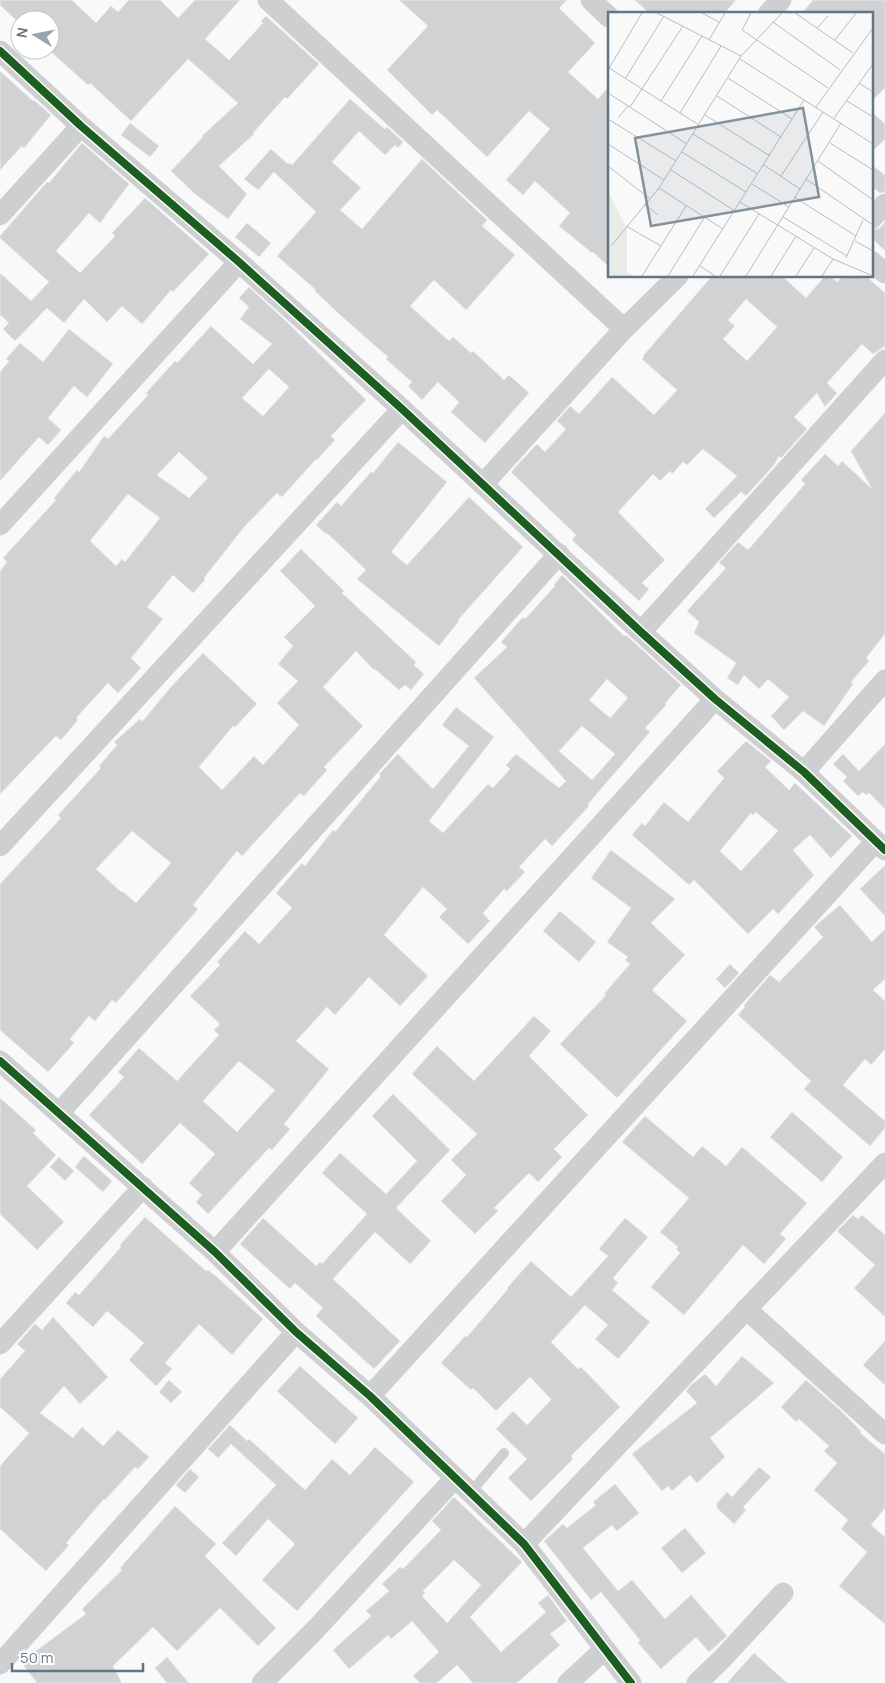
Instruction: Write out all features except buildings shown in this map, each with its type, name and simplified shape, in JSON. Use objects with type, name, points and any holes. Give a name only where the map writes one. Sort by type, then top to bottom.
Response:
[{"type":"street","points":[[268,0],[624,330]]},
{"type":"street","points":[[591,0],[608,16]]},
{"type":"street","points":[[770,12],[781,0]]},
{"type":"street","points":[[0,51],[80,126],[239,262],[402,409],[715,699],[804,772],[880,846],[370,1396]]},
{"type":"street","points":[[0,215],[80,126]]},
{"type":"street","points":[[872,218],[885,204]]},
{"type":"street","points":[[0,525],[239,262]]},
{"type":"street","points":[[872,262],[885,273]]},
{"type":"street","points":[[484,484],[624,330],[676,278]]},
{"type":"street","points":[[641,632],[885,360]]},
{"type":"street","points":[[0,846],[402,409]]},
{"type":"street","points":[[59,1112],[559,554]]},
{"type":"street","points":[[804,772],[885,680]]},
{"type":"street","points":[[215,1252],[715,699]]},
{"type":"street","points":[[0,1061],[215,1252],[296,1332],[370,1396],[524,1544],[632,1683]]},
{"type":"street","points":[[524,1544],[885,1163]]},
{"type":"street","points":[[0,1344],[143,1187]]},
{"type":"street","points":[[746,1309],[885,1434]]},
{"type":"street","points":[[0,1664],[296,1332]]},
{"type":"street","points":[[262,1683],[316,1629],[455,1478]]},
{"type":"street","points":[[697,1683],[723,1658],[783,1593]]},
{"type":"street","points":[[568,1683],[606,1649]]},
{"type":"lane","points":[[470,1492],[504,1453]]},
{"type":"cycle path","points":[[0,51],[81,126],[239,262],[402,409],[641,632],[715,699],[804,772],[885,850]]},
{"type":"cycle path","points":[[0,1061],[215,1252],[296,1332],[370,1396],[524,1544],[631,1683]]}]
